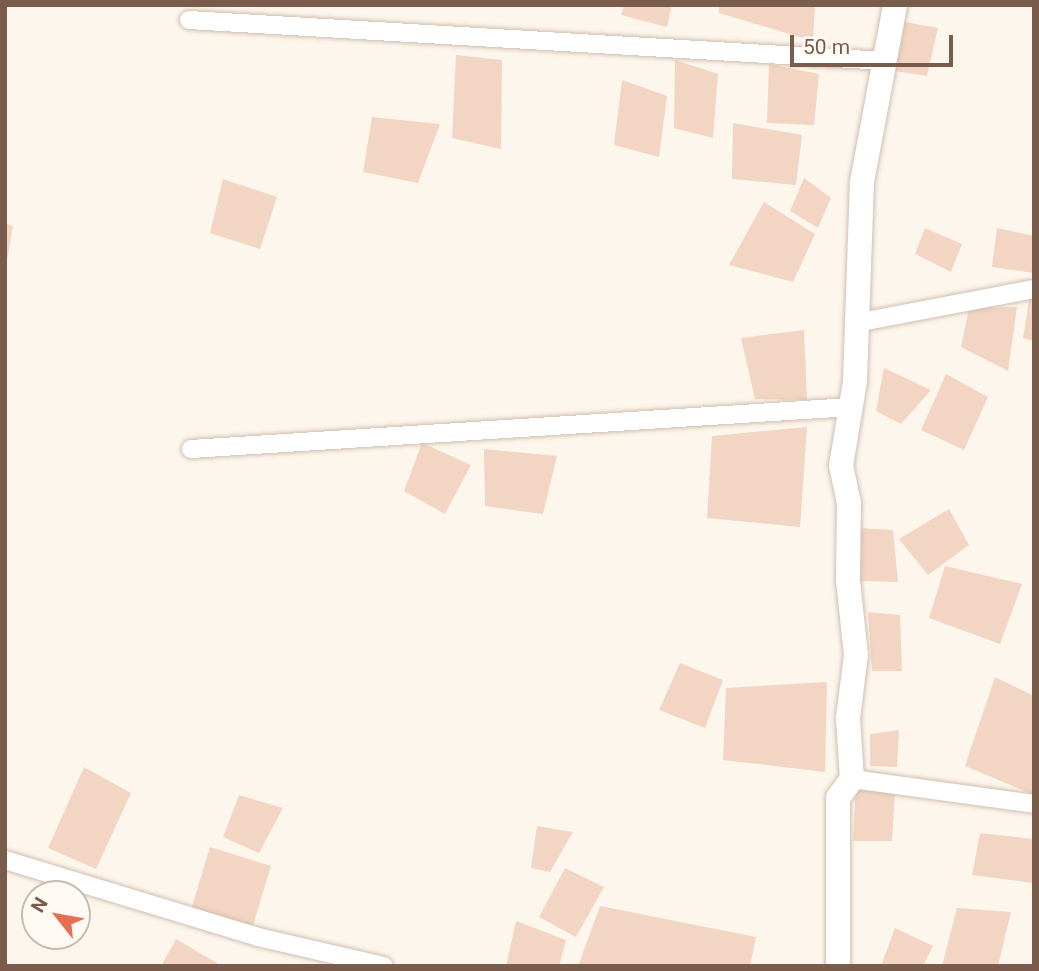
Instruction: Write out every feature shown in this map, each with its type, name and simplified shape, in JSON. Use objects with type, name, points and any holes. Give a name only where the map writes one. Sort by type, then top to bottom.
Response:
[{"type":"main road","points":[[838,966],[838,798],[852,779],[848,718],[856,655],[848,580],[849,503],[841,466],[851,407],[862,182],[895,5]]},
{"type":"street","points":[[189,20],[885,61]]},
{"type":"street","points":[[856,323],[1034,289]]},
{"type":"street","points":[[191,449],[851,407]]},
{"type":"street","points":[[852,779],[1034,804]]},
{"type":"street","points":[[5,860],[258,937],[384,966]]},
{"type":"building","points":[[624,5],[672,5],[667,27],[621,15]]},
{"type":"building","points":[[719,5],[815,5],[813,41],[719,13]]},
{"type":"building","points":[[905,22],[938,28],[927,76],[895,71]]},
{"type":"building","points":[[456,55],[502,60],[501,149],[452,138]]},
{"type":"building","points":[[675,60],[718,74],[713,138],[674,128]]},
{"type":"building","points":[[769,64],[819,74],[814,125],[767,123]]},
{"type":"building","points":[[622,80],[667,96],[659,157],[614,145]]},
{"type":"building","points":[[372,117],[440,124],[418,183],[363,172]]},
{"type":"building","points":[[733,123],[802,135],[796,185],[732,179]]},
{"type":"building","points":[[804,178],[831,198],[818,228],[790,211]]},
{"type":"building","points":[[223,179],[277,197],[260,249],[210,233]]},
{"type":"building","points":[[764,202],[815,234],[793,282],[729,265]]},
{"type":"building","points":[[5,223],[13,226],[7,260],[5,260]]},
{"type":"building","points":[[925,228],[962,244],[951,272],[915,254]]},
{"type":"building","points":[[997,228],[1034,236],[1034,273],[992,267]]},
{"type":"building","points":[[1030,294],[1034,294],[1034,341],[1023,338]]},
{"type":"building","points":[[1017,307],[1008,371],[961,347],[969,308]]},
{"type":"building","points":[[804,330],[807,400],[755,399],[741,338]]},
{"type":"building","points":[[884,368],[931,390],[901,424],[876,411]]},
{"type":"building","points":[[946,374],[988,397],[964,450],[921,430]]},
{"type":"building","points":[[807,427],[800,527],[707,518],[712,436]]},
{"type":"building","points":[[422,443],[471,465],[445,514],[404,491]]},
{"type":"building","points":[[484,449],[557,456],[543,514],[485,506]]},
{"type":"building","points":[[949,509],[969,545],[928,575],[899,539]]},
{"type":"building","points":[[857,528],[893,530],[898,582],[860,581]]},
{"type":"building","points":[[945,566],[1022,584],[1000,644],[929,618]]},
{"type":"building","points":[[868,612],[900,615],[902,671],[872,671]]},
{"type":"building","points":[[680,663],[723,680],[705,728],[659,710]]},
{"type":"building","points":[[995,677],[1034,696],[1034,795],[965,766]]},
{"type":"building","points":[[827,682],[825,772],[723,760],[726,688]]},
{"type":"building","points":[[899,730],[897,767],[870,766],[870,734]]},
{"type":"building","points":[[84,767],[131,793],[96,869],[48,848]]},
{"type":"building","points":[[856,786],[895,793],[892,841],[853,841]]},
{"type":"building","points":[[239,795],[283,808],[259,853],[223,837]]},
{"type":"building","points":[[537,826],[573,832],[550,872],[531,868]]},
{"type":"building","points":[[980,833],[1034,839],[1034,883],[972,875]]},
{"type":"building","points":[[210,847],[271,866],[251,932],[190,913]]},
{"type":"building","points":[[565,868],[604,887],[576,937],[539,917]]},
{"type":"building","points":[[600,906],[756,937],[750,966],[578,966]]},
{"type":"building","points":[[957,908],[1011,912],[998,966],[942,966]]},
{"type":"building","points":[[516,921],[566,940],[559,966],[506,966]]},
{"type":"building","points":[[895,928],[933,946],[923,966],[881,966]]},
{"type":"building","points":[[176,939],[222,966],[161,966]]}]
